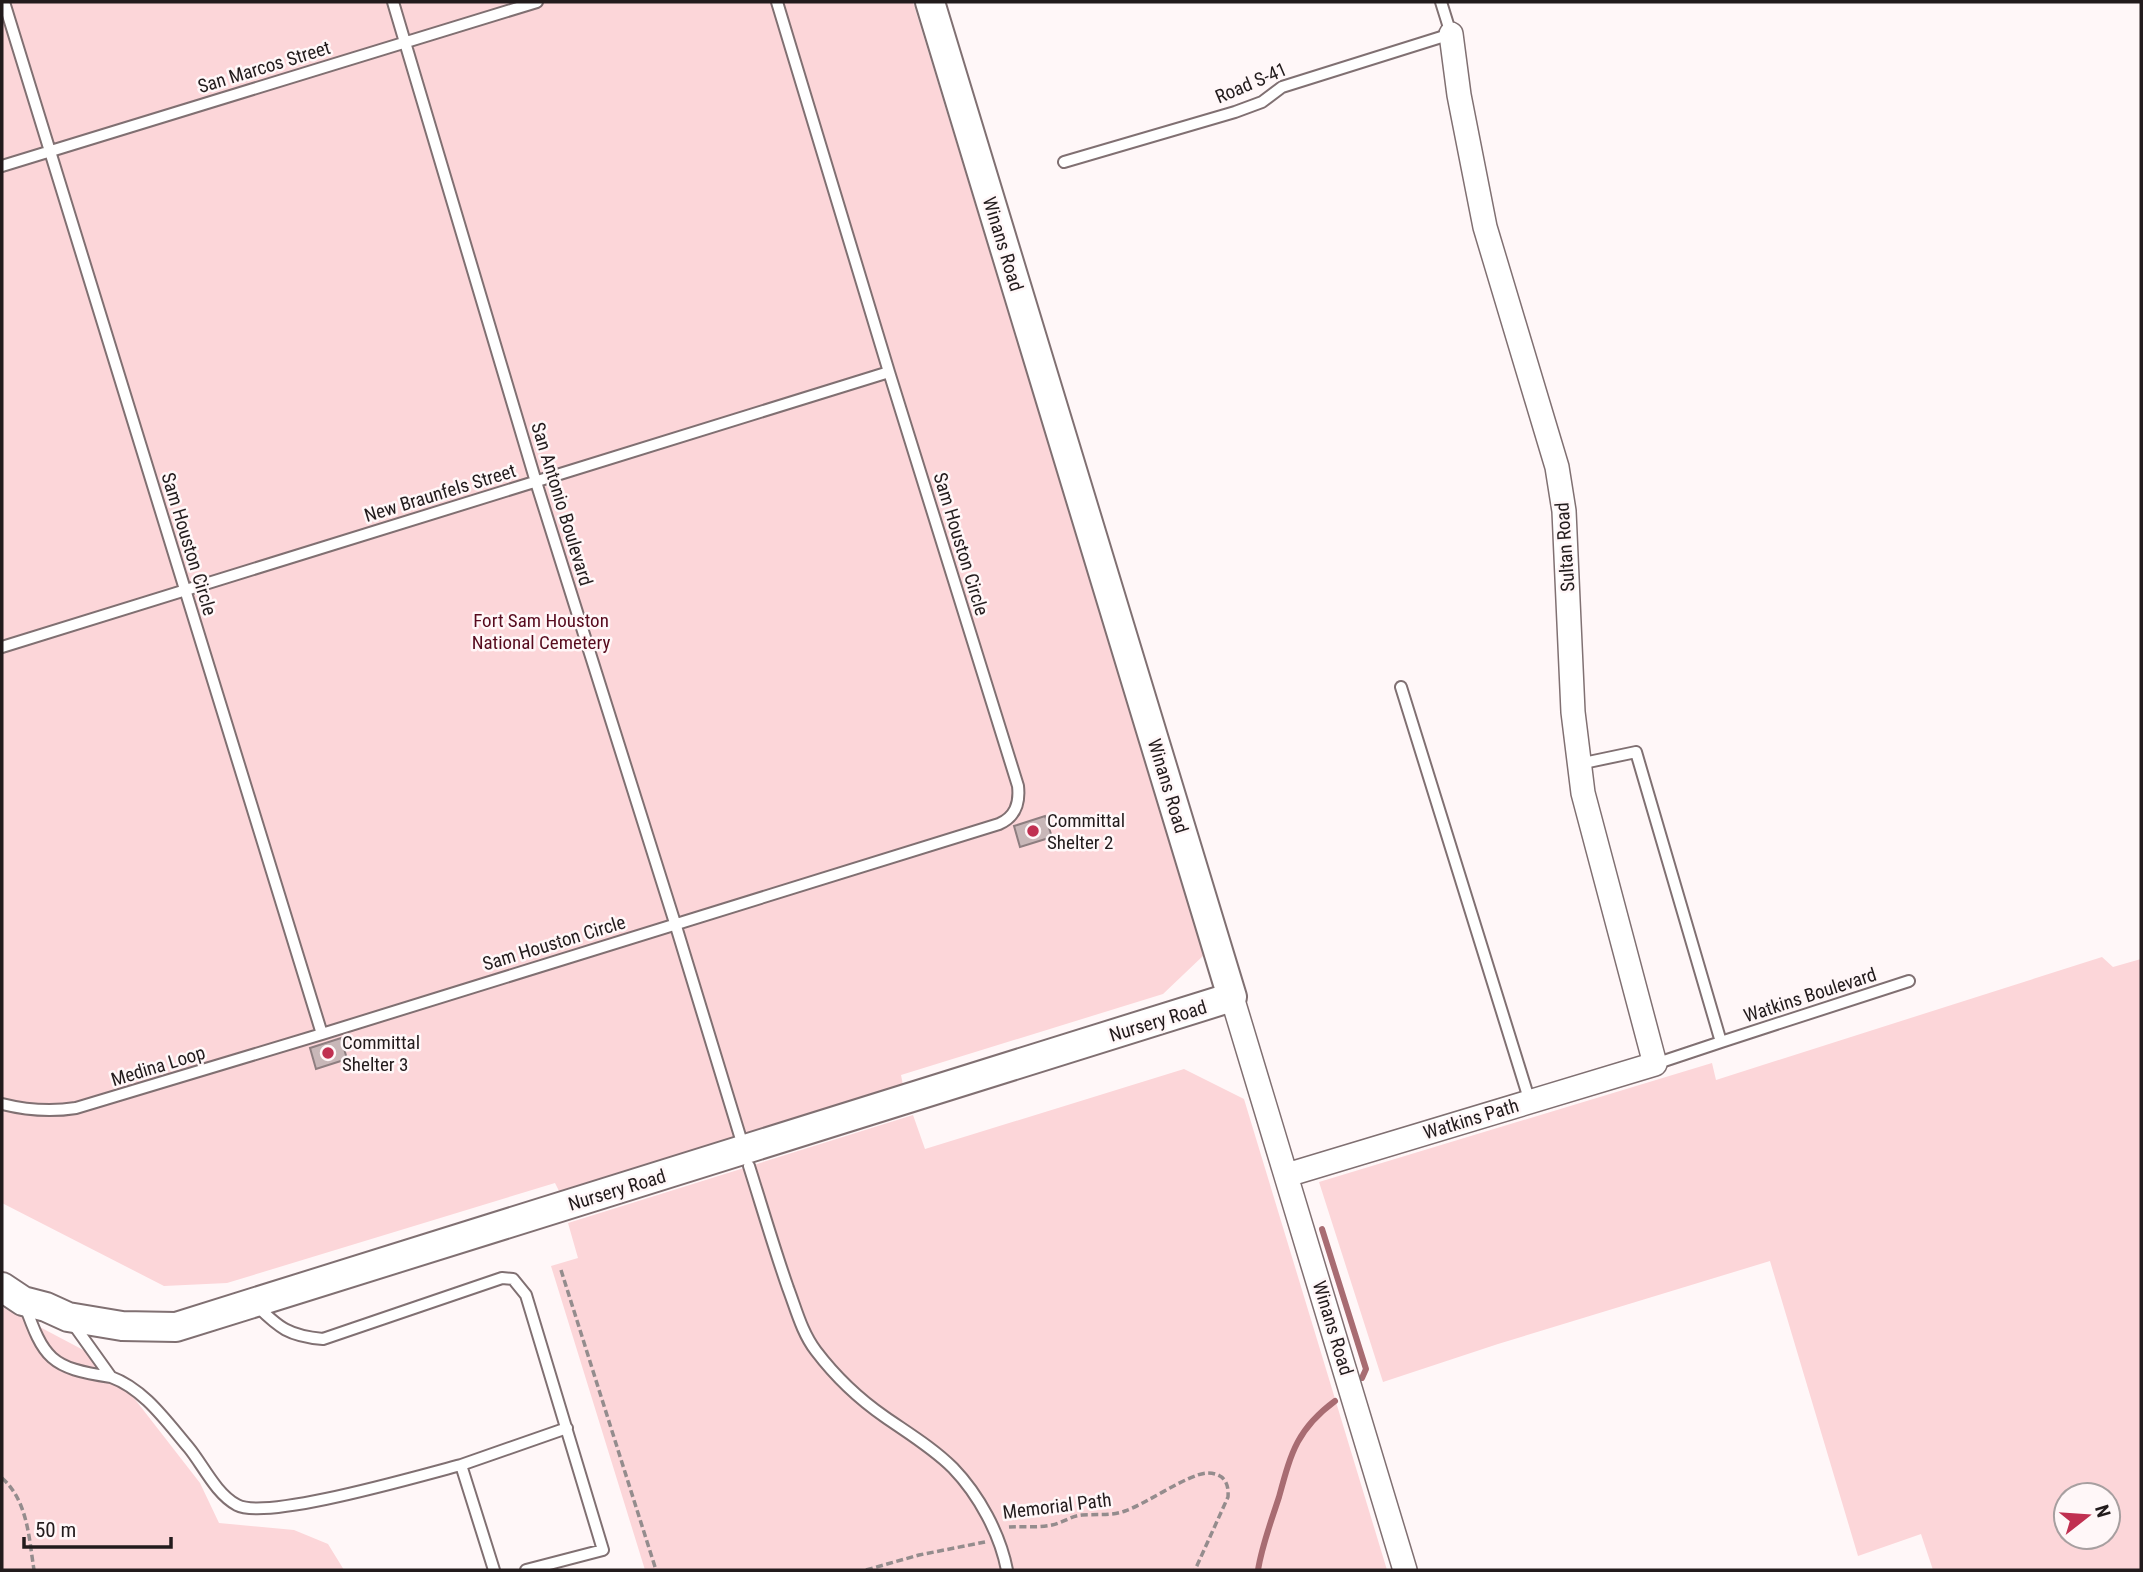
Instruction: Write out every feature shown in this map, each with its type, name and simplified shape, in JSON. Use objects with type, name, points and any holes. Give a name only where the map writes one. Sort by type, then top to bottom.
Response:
[{"type":"street","name":"Winans Road","points":[[930,2],[1405,1570]]},
{"type":"street","name":"Sultan Road","points":[[1451,34],[1459,95],[1485,227],[1557,467],[1564,511],[1573,712],[1583,793],[1655,1064]]},
{"type":"street","name":"Nursery Road","points":[[12,1294],[68,1317],[122,1326],[176,1327],[1232,998]]},
{"type":"street","name":"Watkins Path","points":[[1287,1175],[1655,1064]]},
{"type":"lane","name":"Sam Houston Circle","points":[[4,2],[322,1034],[999,824],[1008,820],[1017,809],[1018,786],[777,2]]},
{"type":"lane","name":"San Antonio Boulevard","points":[[393,2],[536,482],[740,1136]]},
{"type":"lane","name":"San Marcos Street","points":[[2,166],[537,2]]},
{"type":"lane","points":[[1441,2],[1451,34]]},
{"type":"lane","name":"Road S-41","points":[[1064,162],[1235,112],[1262,102],[1282,87],[1451,34]]},
{"type":"lane","name":"New Braunfels Street","points":[[2,647],[889,372]]},
{"type":"lane","points":[[1401,687],[1530,1101]]},
{"type":"lane","points":[[1579,764],[1636,752],[1721,1042]]},
{"type":"lane","name":"Watkins Boulevard","points":[[1655,1064],[1909,981]]},
{"type":"lane","name":"Medina Loop","points":[[2,1104],[22,1109],[76,1108],[322,1034]]},
{"type":"lane","points":[[749,1167],[800,1322],[815,1349],[856,1394],[953,1468],[974,1495],[995,1534],[1007,1570]]},
{"type":"lane","points":[[254,1303],[278,1326],[303,1337],[323,1339],[502,1278],[513,1279],[526,1294],[603,1550],[526,1570]]},
{"type":"lane","points":[[12,1294],[45,1351],[61,1366],[128,1383],[156,1409],[223,1494],[237,1506],[257,1510],[306,1504],[461,1465],[568,1428]]},
{"type":"lane","points":[[68,1317],[111,1377]]},
{"type":"lane","points":[[461,1465],[494,1570]]},
{"type":"path","points":[[561,1270],[656,1570]]},
{"type":"path","name":"Memorial Path","points":[[995,1534],[1054,1525],[1079,1515],[1112,1515],[1127,1511],[1207,1473],[1225,1479],[1229,1486],[1227,1497],[1195,1570]]},
{"type":"path","points":[[2,1478],[17,1497],[25,1517],[34,1570]]},
{"type":"path","points":[[866,1570],[995,1534]]},
{"type":"green space","name":"Fort Sam Houston National Cemetery","points":[[2,2],[913,2],[1205,954],[1163,994],[901,1075],[903,1085],[559,1191],[555,1183],[227,1283],[164,1286],[2,1203]]},
{"type":"green space","points":[[2102,957],[2113,967],[2141,959],[2141,1570],[1933,1570],[1921,1534],[1858,1556],[1770,1261],[1383,1382],[1319,1182],[1712,1063],[1716,1080]]},
{"type":"green space","points":[[1184,1069],[1244,1099],[1387,1570],[645,1570],[551,1266],[578,1258],[568,1223],[913,1115],[925,1149]]},
{"type":"green space","points":[[2,1307],[106,1362],[200,1483],[219,1523],[294,1530],[328,1544],[344,1570],[2,1570]]},
{"type":"building","name":"Committal Shelter 2","points":[[1045,816],[1052,837],[1020,847],[1014,826]]},
{"type":"building","name":"Committal Shelter 3","points":[[341,1038],[347,1059],[316,1069],[310,1048]]},
{"type":"waterway","points":[[1322,1229],[1366,1369],[1362,1378]]},
{"type":"waterway","points":[[1258,1570],[1287,1467],[1297,1443],[1312,1422],[1335,1401]]},
{"type":"place","name":"Committal Shelter 2","points":[[1033,831]]},
{"type":"place","name":"Committal Shelter 3","points":[[328,1053]]}]
